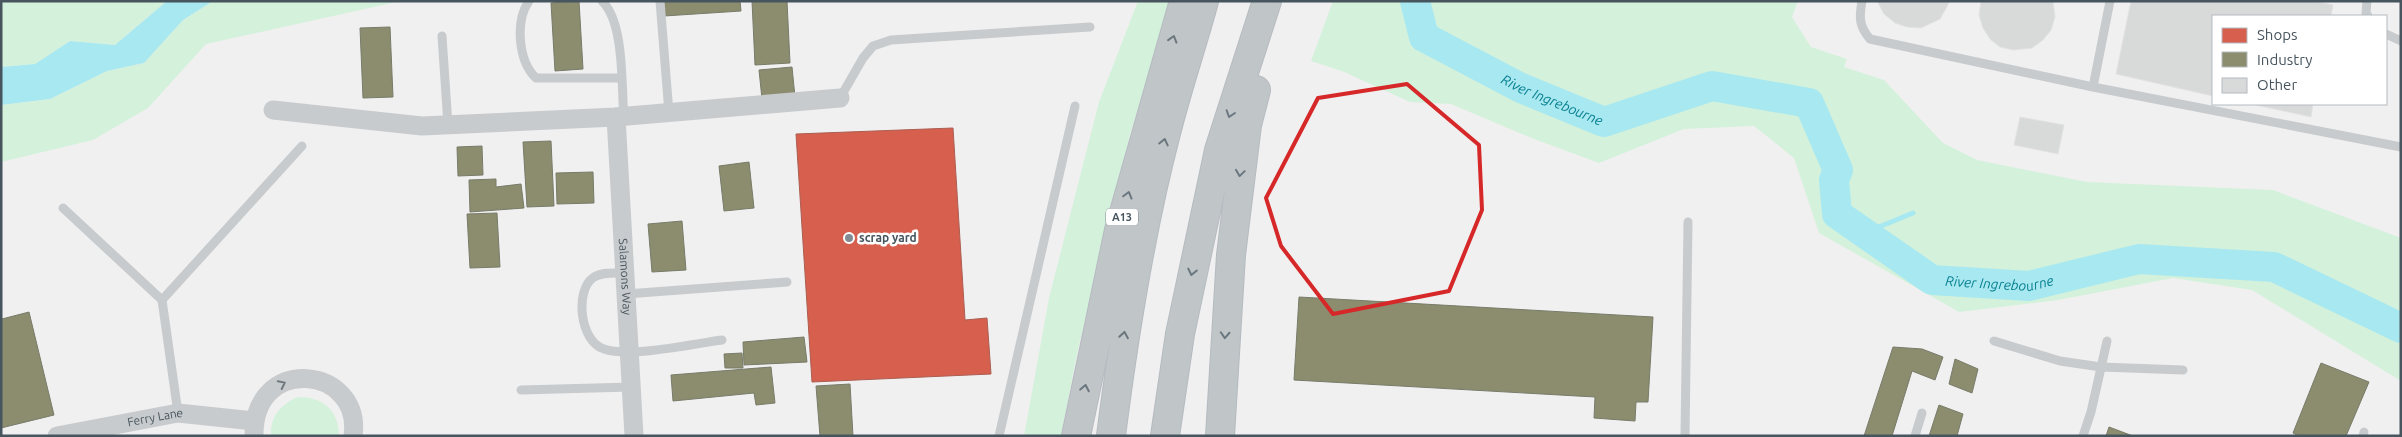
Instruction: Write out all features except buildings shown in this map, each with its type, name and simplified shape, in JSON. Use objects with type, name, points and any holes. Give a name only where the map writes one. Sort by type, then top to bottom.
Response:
[{"type":"highway","name":"A13","points":[[1076,436],[1119,230],[1184,1]]},
{"type":"highway","name":"A13","points":[[1112,436],[1124,335],[1143,232],[1166,133],[1204,1]]},
{"type":"highway","points":[[1165,436],[1180,334],[1218,150],[1267,1]]},
{"type":"highway","points":[[1220,436],[1225,325],[1239,183],[1247,125],[1275,20],[1275,1]]},
{"type":"street","points":[[273,110],[422,126],[620,117],[840,98]]},
{"type":"street","name":"Salamons Way","points":[[620,117],[624,273],[634,436]]},
{"type":"street","points":[[254,428],[259,405],[269,392],[282,382],[299,378],[315,379],[330,386],[343,397],[351,411],[354,428],[353,436]]},
{"type":"street","name":"Ferry Lane","points":[[57,436],[178,413],[254,428]]},
{"type":"lane","points":[[528,1],[522,11],[522,47],[526,63],[536,78],[621,78]]},
{"type":"lane","points":[[602,1],[612,16],[616,30],[621,78],[620,117]]},
{"type":"lane","points":[[660,1],[669,113]]},
{"type":"lane","points":[[1862,1],[1858,19],[1862,30],[1870,39],[2093,87],[2401,147]]},
{"type":"lane","points":[[2093,87],[2110,1]]},
{"type":"lane","points":[[2367,1],[2367,15]]},
{"type":"lane","points":[[840,98],[862,58],[873,46],[891,40],[1090,27]]},
{"type":"lane","points":[[2387,35],[2401,42]]},
{"type":"lane","points":[[442,36],[448,125]]},
{"type":"lane","points":[[998,436],[1075,106]]},
{"type":"lane","points":[[162,300],[302,146]]},
{"type":"lane","points":[[63,208],[162,300],[178,413]]},
{"type":"lane","points":[[1685,436],[1688,222]]},
{"type":"lane","points":[[624,273],[602,274],[594,277],[586,286],[582,314],[585,331],[596,346],[605,350],[629,352],[722,340]]},
{"type":"lane","points":[[626,294],[787,282]]},
{"type":"lane","points":[[1994,341],[2060,361],[2101,368],[2182,370]]},
{"type":"lane","points":[[2083,436],[2107,341]]},
{"type":"lane","points":[[521,390],[631,387]]},
{"type":"lane","points":[[1915,436],[1922,413]]},
{"type":"highlighted area","points":[[1407,84],[1479,145],[1482,210],[1449,291],[1333,314],[1281,246],[1266,198],[1318,98]]},
{"type":"green space","points":[[1,1],[167,1],[115,45],[70,41],[35,64],[1,67]]},
{"type":"green space","points":[[213,1],[401,1],[206,44],[148,108],[93,140],[1,162],[1,105],[50,99],[107,71],[144,63],[183,20]]},
{"type":"green space","points":[[1138,1],[1171,1],[1130,134],[1078,349],[1061,436],[1024,436],[1049,298],[1099,102]]},
{"type":"green space","points":[[1333,1],[1798,1],[1792,17],[1811,47],[1847,59],[1844,67],[1884,80],[1943,143],[1977,160],[2087,182],[2273,190],[2401,238],[2401,381],[2252,290],[2173,278],[2058,300],[1959,312],[1819,233],[1794,158],[1754,126],[1684,129],[1599,163],[1534,139],[1451,104],[1410,102],[1342,71],[1311,61]]},
{"type":"green space","points":[[298,397],[315,399],[328,407],[336,419],[339,436],[271,436],[272,422],[278,412],[286,403]]},
{"type":"water","points":[[167,1],[213,1],[183,20],[144,63],[107,71],[50,99],[1,105],[1,67],[35,64],[70,41],[115,45]]},
{"type":"waterway","name":"River Ingrebourne","points":[[1415,1],[1424,37],[1521,88],[1604,122],[1712,86],[1809,103],[1838,170],[1834,180],[1837,214],[1932,280],[2029,286],[2139,259],[2274,267],[2401,328]]},
{"type":"waterway","points":[[1864,233],[1913,213]]},
{"type":"place","name":"scrap yard","points":[[849,238]]}]
